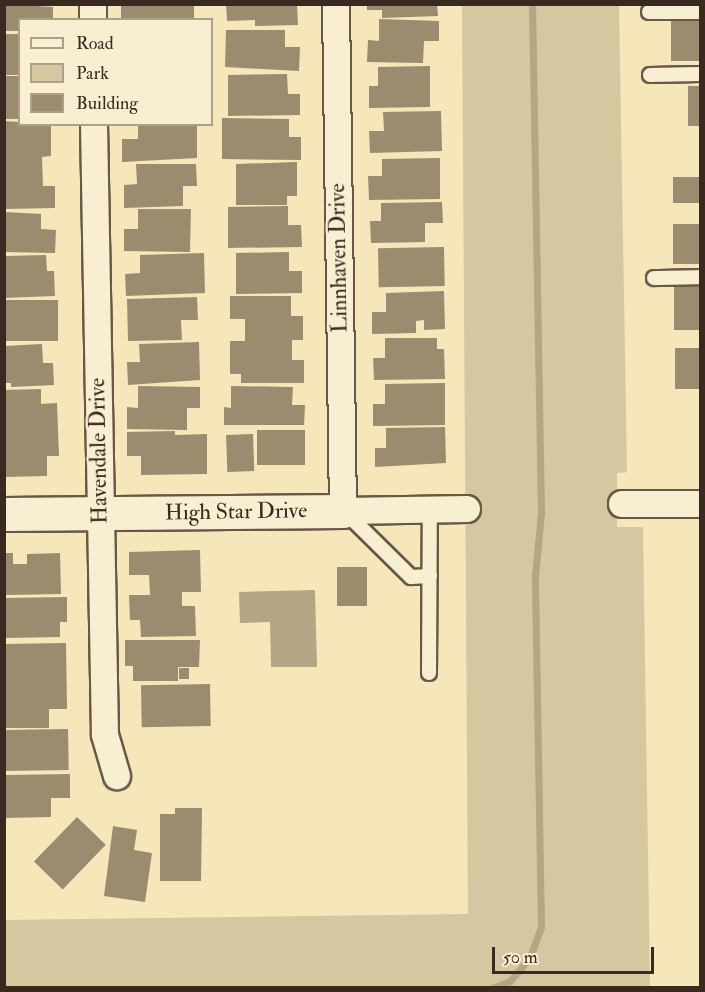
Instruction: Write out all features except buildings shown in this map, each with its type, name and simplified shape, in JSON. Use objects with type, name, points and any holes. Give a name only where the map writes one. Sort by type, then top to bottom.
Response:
[{"type":"street","name":"Linnhaven Drive","points":[[336,4],[343,511]]},
{"type":"street","name":"Havendale Drive","points":[[94,126],[105,735],[117,776]]},
{"type":"street","points":[[622,504],[700,504]]},
{"type":"street","name":"High Star Drive","points":[[4,514],[467,509]]},
{"type":"lane","points":[[649,12],[700,12]]},
{"type":"lane","points":[[650,75],[700,74]]},
{"type":"lane","points":[[654,278],[700,277]]},
{"type":"lane","points":[[429,673],[430,509]]},
{"type":"lane","points":[[343,511],[411,577],[430,576]]},
{"type":"green space","points":[[462,5],[619,5],[627,472],[617,473],[617,527],[643,527],[650,987],[5,987],[4,920],[468,914]]},
{"type":"shaded area","points":[[315,590],[317,667],[271,667],[270,622],[240,623],[239,592]]},
{"type":"waterway","points":[[492,988],[510,981],[530,957],[541,927],[535,576],[541,513],[532,4]]}]
